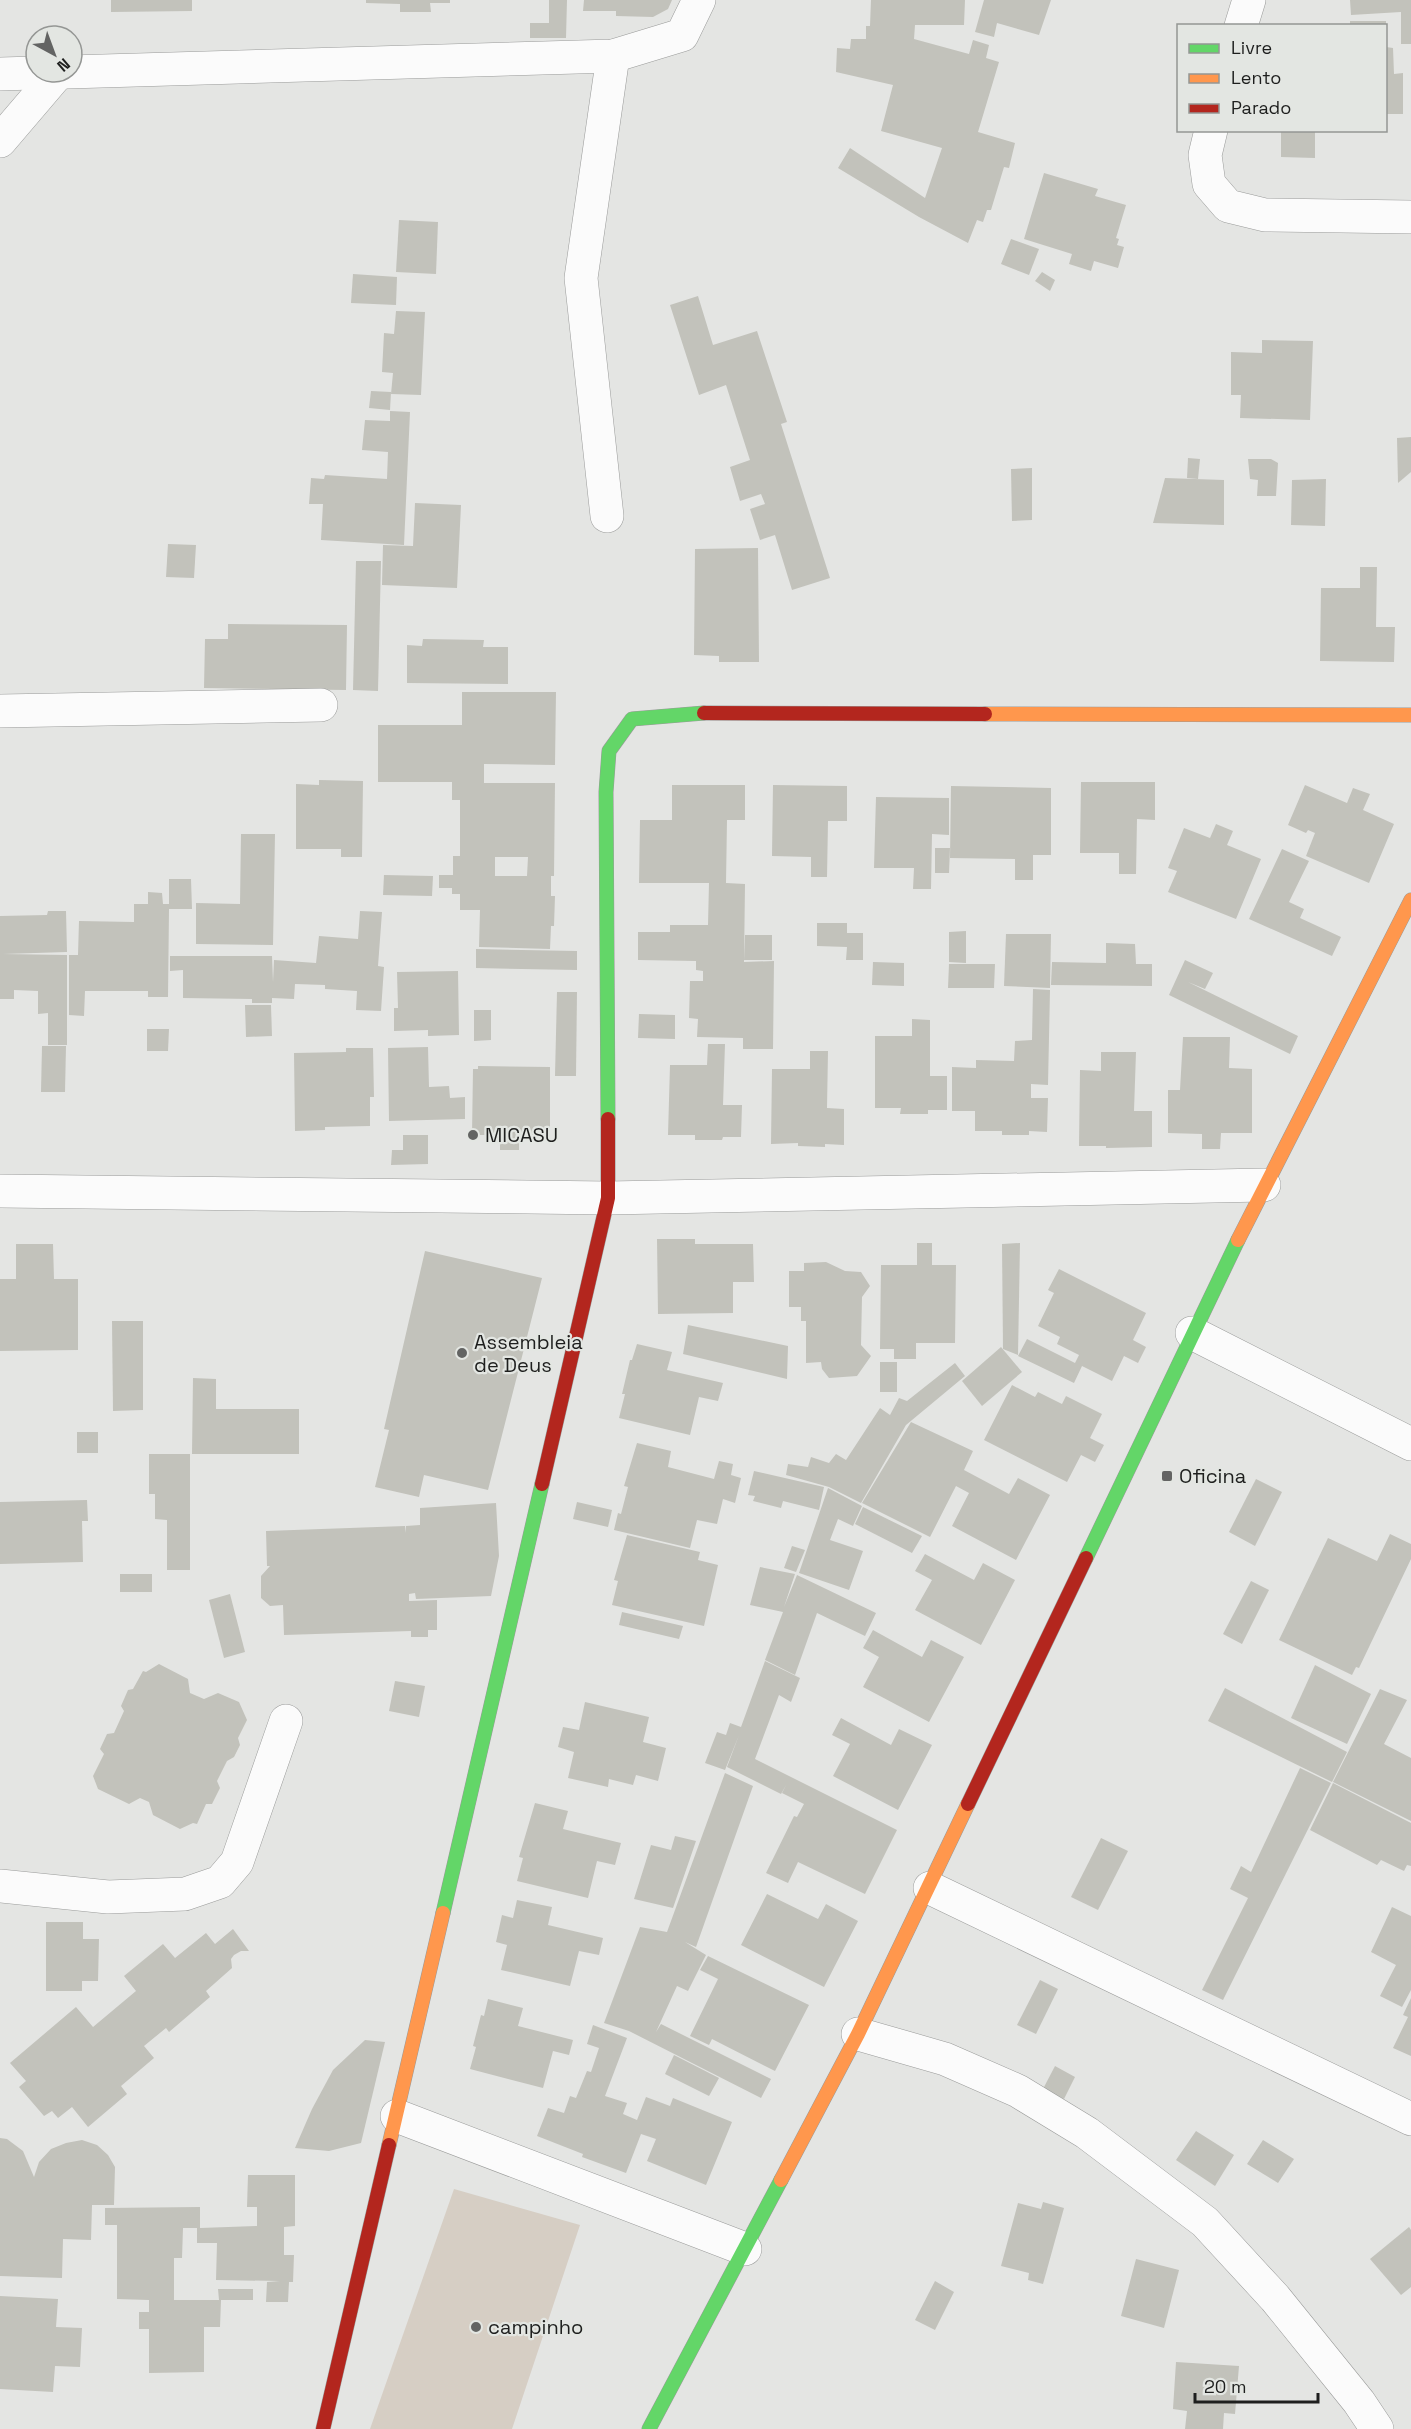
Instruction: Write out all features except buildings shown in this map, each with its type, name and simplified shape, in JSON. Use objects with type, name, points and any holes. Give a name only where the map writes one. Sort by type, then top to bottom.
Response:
[{"type":"street","points":[[84,72],[613,56],[682,35],[699,0]]},
{"type":"street","points":[[1242,24],[1249,0]]},
{"type":"street","points":[[607,516],[581,278],[613,56]]},
{"type":"street","points":[[0,74],[24,74]]},
{"type":"street","points":[[0,141],[49,84]]},
{"type":"street","points":[[1211,132],[1205,155],[1209,183],[1228,206],[1265,214],[1411,217]]},
{"type":"street","points":[[0,711],[321,705]]},
{"type":"street","points":[[323,2429],[608,1198],[606,792],[609,751],[632,719],[687,713],[1411,715]]},
{"type":"street","points":[[649,2429],[858,2034],[930,1888],[1264,1185],[1411,900]]},
{"type":"street","points":[[0,1191],[608,1198],[1264,1185]]},
{"type":"street","points":[[1192,1333],[1411,1444]]},
{"type":"street","points":[[0,1886],[108,1897],[185,1894],[220,1882],[237,1862],[286,1721]]},
{"type":"street","points":[[930,1888],[1411,2119]]},
{"type":"street","points":[[858,2034],[945,2059],[1018,2091],[1087,2133],[1205,2222],[1275,2298],[1359,2402],[1377,2429]]},
{"type":"street","points":[[397,2116],[745,2249]]},
{"type":"shaded area","name":"campinho","points":[[454,2189],[580,2225],[512,2429],[370,2429]]},
{"type":"traffic: fast","points":[[608,1119],[606,792],[609,751],[632,719],[704,713]]},
{"type":"traffic: fast","points":[[1086,1558],[1238,1240]]},
{"type":"traffic: fast","points":[[443,1913],[542,1484]]},
{"type":"traffic: fast","points":[[649,2429],[781,2180]]},
{"type":"traffic: slow","points":[[985,714],[1411,715]]},
{"type":"traffic: slow","points":[[1238,1240],[1411,900]]},
{"type":"traffic: slow","points":[[781,2180],[858,2034],[968,1804]]},
{"type":"traffic: slow","points":[[389,2145],[443,1913]]},
{"type":"traffic: jam","points":[[704,713],[985,714]]},
{"type":"traffic: jam","points":[[542,1484],[608,1198],[608,1119]]},
{"type":"traffic: jam","points":[[968,1804],[1086,1558]]},
{"type":"traffic: jam","points":[[323,2429],[389,2145]]},
{"type":"place","name":"MICASU","points":[[473,1135]]},
{"type":"place","name":"Assembleia de Deus","points":[[462,1353]]},
{"type":"place","name":"Oficina","points":[[1167,1476]]},
{"type":"place","name":"campinho","points":[[476,2327]]}]
